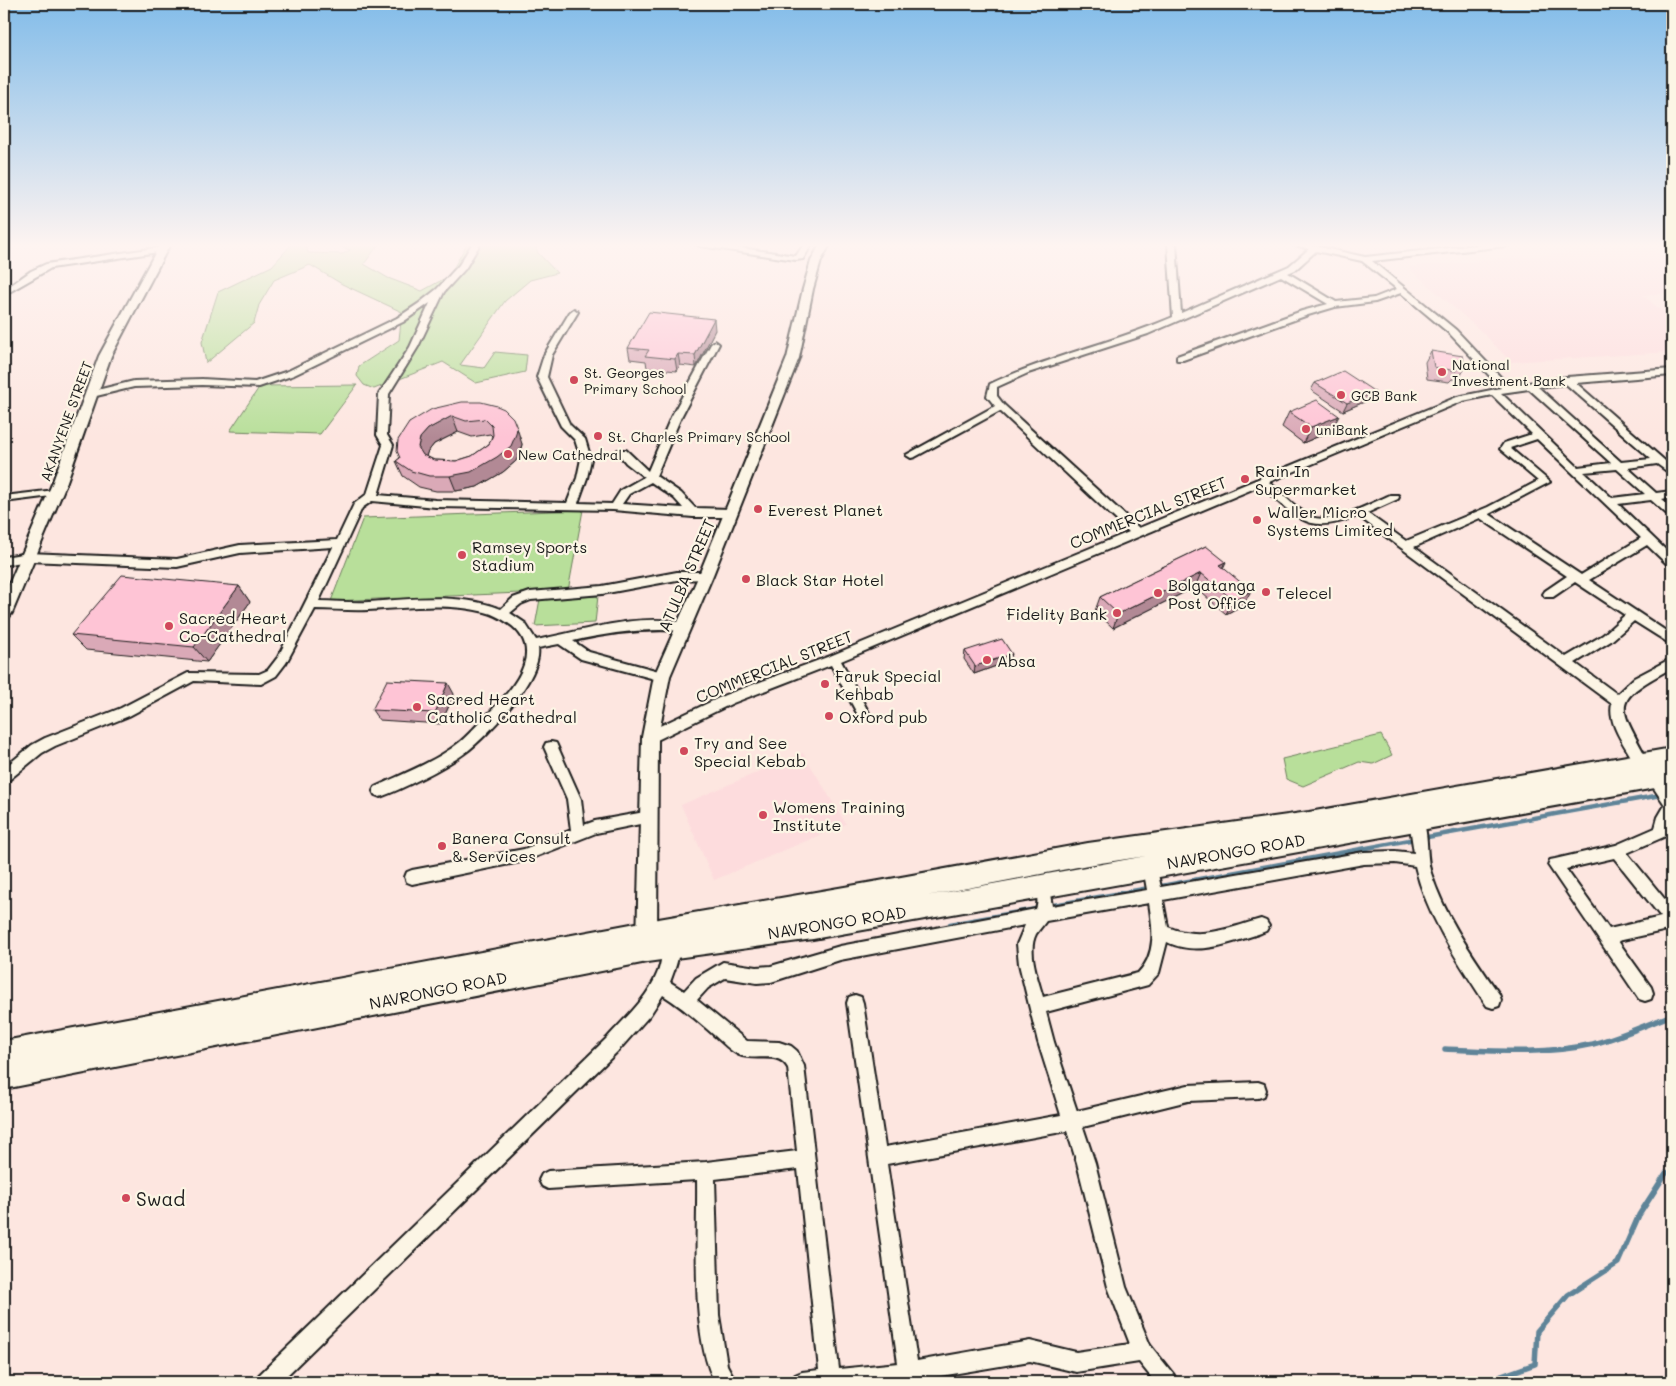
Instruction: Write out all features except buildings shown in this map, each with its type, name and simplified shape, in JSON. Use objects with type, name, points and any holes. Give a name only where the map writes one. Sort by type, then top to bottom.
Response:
[{"type":"highway","name":"NAVRONGO ROAD","points":[[4,1055],[659,939],[813,927],[1043,887],[1154,883],[1206,856],[1416,820],[1656,772],[1672,757]]},
{"type":"highway","name":"NAVRONGO ROAD","points":[[4,1074],[659,939],[1088,854],[1656,772]]},
{"type":"street","name":"AKANYENE STREET","points":[[4,613],[55,493],[105,356],[130,309]]},
{"type":"street","points":[[92,394],[134,384],[202,382],[256,385],[306,366],[400,320],[416,309]]},
{"type":"street","points":[[4,776],[37,749],[50,742],[125,712],[192,676],[261,679],[272,673],[282,660],[311,605],[358,506],[372,496],[388,445],[382,435],[384,394],[414,347],[432,309]]},
{"type":"street","name":"ATULBA STREET","points":[[659,939],[650,816],[650,737],[662,676],[706,576],[793,358],[804,309]]},
{"type":"street","points":[[1177,309],[1177,318]]},
{"type":"street","points":[[1137,533],[1001,407],[992,396],[993,386],[1025,371],[1145,332],[1198,309]]},
{"type":"street","points":[[1180,358],[1321,309]]},
{"type":"street","points":[[1425,309],[1453,332],[1506,388]]},
{"type":"street","points":[[571,507],[582,478],[586,459],[580,439],[566,426],[542,377],[548,355],[574,312]]},
{"type":"street","points":[[615,507],[625,492],[650,478],[676,416],[715,344]]},
{"type":"street","name":"COMMERCIAL STREET","points":[[650,737],[729,699],[834,659],[1460,399],[1494,390],[1568,380],[1672,372]]},
{"type":"street","points":[[1568,380],[1672,472]]},
{"type":"street","points":[[1530,385],[1672,513]]},
{"type":"street","points":[[1494,390],[1672,562]]},
{"type":"street","points":[[911,455],[1001,407]]},
{"type":"street","points":[[1405,546],[1518,497],[1545,482],[1505,449],[1507,445],[1540,436]]},
{"type":"street","points":[[622,452],[629,462],[686,501],[694,513]]},
{"type":"street","points":[[1576,470],[1660,461]]},
{"type":"street","points":[[1262,482],[1308,520],[1318,522],[1359,512],[1394,497]]},
{"type":"street","points":[[4,499],[55,493]]},
{"type":"street","points":[[1609,502],[1672,494]]},
{"type":"street","points":[[372,496],[377,499],[415,503],[615,507],[694,513],[731,513]]},
{"type":"street","points":[[1359,512],[1619,702]]},
{"type":"street","points":[[1480,512],[1672,641]]},
{"type":"street","points":[[1549,594],[1648,539]]},
{"type":"street","points":[[4,561],[28,557],[178,562],[240,549],[341,543]]},
{"type":"street","points":[[503,613],[517,601],[530,596],[602,590],[670,577],[706,576]]},
{"type":"street","points":[[311,605],[367,606],[411,602],[470,605],[503,613],[524,627],[532,645],[533,663],[520,687],[460,750],[380,791]]},
{"type":"street","points":[[1565,662],[1607,638],[1633,615]]},
{"type":"street","points":[[532,645],[562,640],[589,632],[628,626],[659,624],[682,628]]},
{"type":"street","points":[[562,640],[585,656],[662,676]]},
{"type":"street","points":[[834,659],[863,713]]},
{"type":"street","points":[[1645,993],[1555,865],[1617,852],[1661,832],[1665,817],[1672,805],[1656,772],[1622,724],[1617,708],[1620,698],[1633,686],[1672,663]]},
{"type":"street","points":[[551,747],[574,799],[578,833]]},
{"type":"street","points":[[412,877],[489,863],[525,854],[595,827],[650,816]]},
{"type":"street","points":[[1416,820],[1420,828],[1423,872],[1439,912],[1493,1000]]},
{"type":"street","points":[[1605,937],[1672,920],[1617,852]]},
{"type":"street","points":[[686,1000],[702,983],[723,970],[757,975],[771,974],[840,953],[1041,916],[1154,883],[1364,858],[1395,857],[1421,860]]},
{"type":"street","points":[[1037,1006],[1142,980],[1154,968],[1161,932],[1154,883]]},
{"type":"street","points":[[1043,887],[1046,904],[1041,916],[1030,930],[1025,944],[1027,964],[1046,1042],[1086,1163],[1117,1288],[1143,1352],[1167,1382]]},
{"type":"street","points":[[1161,932],[1180,940],[1198,941],[1219,939],[1261,926]]},
{"type":"street","points":[[266,1382],[613,1044],[653,999],[669,964],[659,939]]},
{"type":"street","points":[[661,985],[686,1000],[742,1048],[748,1051],[780,1049],[792,1056],[796,1066],[830,1378]]},
{"type":"street","points":[[855,1003],[909,1372]]},
{"type":"street","points":[[879,1157],[1072,1121],[1188,1092],[1258,1090]]},
{"type":"street","points":[[548,1180],[706,1171],[805,1159]]},
{"type":"street","points":[[706,1171],[707,1273],[712,1338],[716,1365],[726,1382]]},
{"type":"street","points":[[802,1382],[909,1372],[1030,1351],[1076,1362],[1143,1352]]},
{"type":"shaded area","points":[[1455,309],[1659,309],[1672,320],[1672,352],[1511,362],[1483,333]]},
{"type":"shaded area","name":"Womens Training Institute","points":[[803,753],[846,824],[714,880],[681,805]]},
{"type":"green space","points":[[213,309],[258,309],[254,323],[206,363],[202,342]]},
{"type":"green space","points":[[395,309],[500,309],[460,365],[484,368],[495,352],[527,355],[525,372],[476,383],[443,362],[374,389],[364,385],[357,376],[359,366],[399,340],[402,312]]},
{"type":"green space","points":[[357,385],[320,434],[230,431],[260,386]]},
{"type":"green space","name":"Ramsey Sports Stadium","points":[[583,510],[568,591],[331,601],[363,518]]},
{"type":"green space","points":[[598,596],[595,623],[535,626],[540,599]]},
{"type":"green space","points":[[1381,735],[1392,755],[1373,764],[1359,762],[1303,786],[1286,779],[1282,759]]},
{"type":"waterway","points":[[1422,838],[1672,793]]},
{"type":"waterway","points":[[1156,887],[1415,839]]},
{"type":"waterway","points":[[1048,906],[1149,888]]},
{"type":"waterway","points":[[950,924],[1041,908]]},
{"type":"waterway","points":[[1445,1049],[1482,1051],[1557,1050],[1593,1044],[1613,1038],[1672,1015]]},
{"type":"waterway","points":[[1485,1382],[1535,1364],[1537,1331],[1568,1295],[1618,1263],[1639,1215],[1666,1173],[1672,1172]]},
{"type":"place","name":"National Investment Bank","points":[[1442,372]]},
{"type":"place","name":"St. Georges Primary School","points":[[574,380]]},
{"type":"place","name":"GCB Bank","points":[[1341,395]]},
{"type":"place","name":"uniBank","points":[[1306,429]]},
{"type":"place","name":"St. Charles Primary School","points":[[598,436]]},
{"type":"place","name":"New Cathedral","points":[[508,454]]},
{"type":"place","name":"Rain In Supermarket","points":[[1245,479]]},
{"type":"place","name":"Everest Planet","points":[[758,509]]},
{"type":"place","name":"Waller Micro Systems Limited","points":[[1257,520]]},
{"type":"place","name":"Ramsey Sports Stadium","points":[[462,555]]},
{"type":"place","name":"Black Star Hotel","points":[[746,579]]},
{"type":"place","name":"Telecel","points":[[1266,592]]},
{"type":"place","name":"Bolgatanga Post Office","points":[[1158,593]]},
{"type":"place","name":"Fidelity Bank","points":[[1117,613]]},
{"type":"place","name":"Sacred Heart Co-Cathedral","points":[[169,626]]},
{"type":"place","name":"Absa","points":[[987,660]]},
{"type":"place","name":"Faruk Special Kehbab","points":[[825,684]]},
{"type":"place","name":"Sacred Heart Catholic Cathedral","points":[[417,707]]},
{"type":"place","name":"Oxford pub","points":[[829,716]]},
{"type":"place","name":"Try and See Special Kebab","points":[[684,751]]},
{"type":"place","name":"Womens Training Institute","points":[[763,815]]},
{"type":"place","name":"Banera Consult & Services","points":[[442,846]]},
{"type":"place","name":"Swad","points":[[126,1198]]}]
